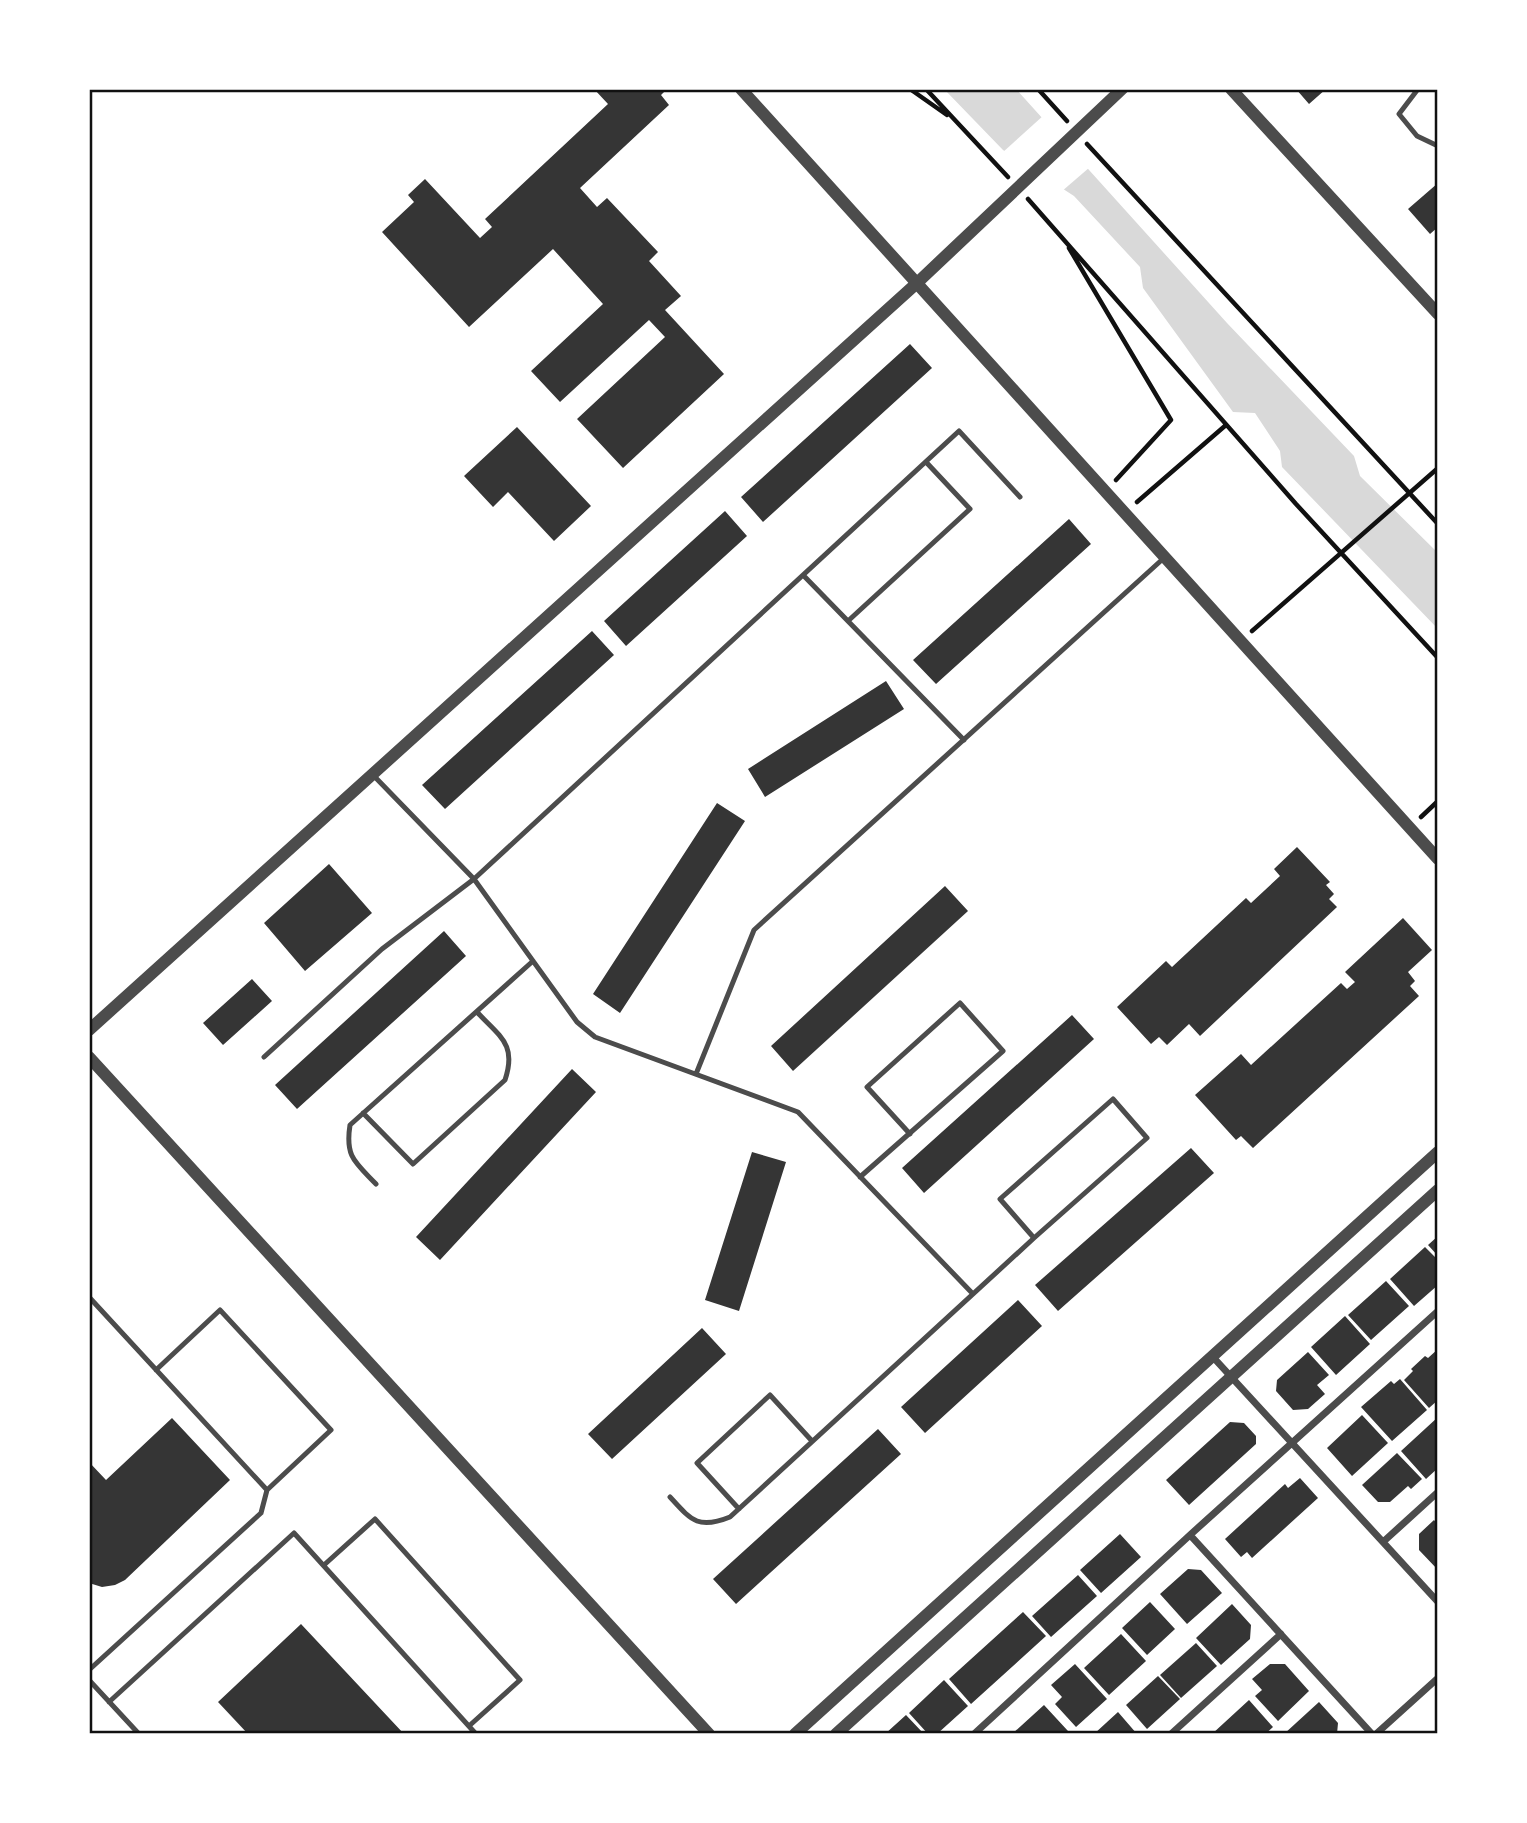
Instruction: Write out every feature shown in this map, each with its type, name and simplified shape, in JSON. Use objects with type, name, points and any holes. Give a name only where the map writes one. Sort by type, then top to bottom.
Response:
[{"type":"street","points":[[741,89],[1438,859]]},
{"type":"street","points":[[89,1030],[917,284],[1122,89]]},
{"type":"street","points":[[1231,89],[1438,314]]},
{"type":"street","points":[[89,1057],[709,1734]]},
{"type":"street","points":[[794,1734],[1438,1152]]},
{"type":"street","points":[[836,1734],[1438,1190]]},
{"type":"street","points":[[974,1734],[1438,1311]]},
{"type":"street","points":[[1212,1356],[1438,1602]]},
{"type":"street","points":[[1383,1542],[1438,1492]]},
{"type":"street","points":[[1190,1535],[1374,1734],[1438,1678]]},
{"type":"street","points":[[1171,1734],[1280,1634]]},
{"type":"lane","points":[[1418,89],[1399,114],[1417,136],[1438,146]]},
{"type":"lane","points":[[264,1056],[382,949],[474,878],[959,431],[1020,497]]},
{"type":"lane","points":[[848,621],[970,509],[926,462]]},
{"type":"lane","points":[[696,1074],[754,930],[1165,557]]},
{"type":"lane","points":[[803,575],[964,740]]},
{"type":"lane","points":[[373,775],[474,878],[577,1021],[595,1037],[798,1112],[973,1294]]},
{"type":"lane","points":[[376,1184],[350,1157],[347,1142],[349,1125],[533,961]]},
{"type":"lane","points":[[860,1177],[910,1134],[1003,1051],[960,1003],[867,1087],[910,1134]]},
{"type":"lane","points":[[363,1113],[413,1164],[505,1080],[510,1065],[509,1047],[477,1012]]},
{"type":"lane","points":[[670,1497],[687,1516],[699,1523],[713,1524],[730,1517],[739,1509],[1147,1138],[1113,1099],[1000,1199],[1034,1238]]},
{"type":"lane","points":[[89,1297],[267,1490]]},
{"type":"lane","points":[[89,1670],[261,1513],[267,1490],[331,1430],[220,1310],[156,1370]]},
{"type":"lane","points":[[739,1509],[696,1463],[770,1395],[812,1441]]},
{"type":"lane","points":[[324,1565],[374,1519],[520,1680],[469,1726]]},
{"type":"lane","points":[[109,1702],[294,1533],[476,1734]]},
{"type":"lane","points":[[89,1680],[139,1734]]},
{"type":"lane","points":[[89,1691],[95,1686]]},
{"type":"path","points":[[910,89],[956,122]]},
{"type":"path","points":[[926,89],[1012,182]]},
{"type":"path","points":[[1038,89],[1071,126]]},
{"type":"path","points":[[1079,135],[1436,520]]},
{"type":"path","points":[[1021,192],[1296,504],[1438,658]]},
{"type":"path","points":[[1063,238],[1171,420],[1105,491]]},
{"type":"path","points":[[1125,513],[1226,425]]},
{"type":"path","points":[[1241,641],[1438,468]]},
{"type":"shaded area","points":[[944,89],[1016,89],[1227,323],[1354,456],[1360,476],[1438,553],[1438,629],[1282,467],[1280,451],[1255,413],[1233,412],[1143,288],[1140,267],[1074,196],[1003,150]]},
{"type":"pier","points":[[1044,115],[1090,167],[1061,192],[1002,153]]},
{"type":"building","points":[[594,89],[667,89],[661,95],[669,105],[580,188],[597,207],[607,198],[658,252],[649,261],[681,296],[665,310],[724,374],[623,468],[577,419],[665,337],[649,320],[560,402],[531,371],[603,304],[553,249],[469,327],[382,232],[414,202],[408,195],[425,179],[480,238],[492,227],[485,219],[608,104]]},
{"type":"building","points":[[1296,89],[1326,89],[1309,104]]},
{"type":"building","points":[[1438,183],[1438,227],[1430,234],[1408,209]]},
{"type":"building","points":[[910,344],[932,368],[763,522],[741,497]]},
{"type":"building","points":[[517,427],[591,506],[554,541],[508,492],[493,507],[464,476]]},
{"type":"building","points":[[725,511],[747,536],[626,646],[604,621]]},
{"type":"building","points":[[1069,519],[1091,544],[936,684],[913,660]]},
{"type":"building","points":[[592,631],[614,655],[445,809],[422,785]]},
{"type":"building","points":[[886,681],[904,709],[765,797],[748,769]]},
{"type":"building","points":[[717,803],[745,821],[620,1013],[593,994]]},
{"type":"building","points":[[1297,847],[1330,882],[1326,885],[1334,894],[1329,899],[1337,907],[1200,1036],[1189,1024],[1167,1045],[1159,1037],[1151,1044],[1117,1007],[1166,961],[1172,967],[1246,898],[1251,903],[1280,876],[1274,869]]},
{"type":"building","points":[[329,864],[372,913],[305,971],[264,923]]},
{"type":"building","points":[[945,886],[968,911],[793,1071],[771,1046]]},
{"type":"building","points":[[1403,918],[1432,950],[1408,972],[1415,981],[1410,986],[1419,996],[1253,1148],[1241,1136],[1236,1140],[1195,1095],[1241,1054],[1251,1065],[1341,983],[1347,989],[1355,982],[1345,972]]},
{"type":"building","points":[[444,931],[466,956],[297,1109],[275,1085]]},
{"type":"building","points":[[252,979],[272,1001],[223,1045],[203,1023]]},
{"type":"building","points":[[1072,1015],[1094,1039],[924,1193],[902,1168]]},
{"type":"building","points":[[572,1069],[596,1092],[440,1260],[416,1237]]},
{"type":"building","points":[[1191,1148],[1214,1173],[1058,1311],[1035,1285]]},
{"type":"building","points":[[752,1152],[786,1162],[739,1311],[705,1300]]},
{"type":"building","points":[[1438,1236],[1438,1256],[1428,1245]]},
{"type":"building","points":[[1425,1247],[1438,1260],[1438,1285],[1414,1306],[1390,1279]]},
{"type":"building","points":[[1386,1281],[1409,1306],[1371,1340],[1348,1315]]},
{"type":"building","points":[[1018,1300],[1042,1326],[925,1433],[901,1407]]},
{"type":"building","points":[[1345,1316],[1370,1344],[1336,1375],[1311,1347]]},
{"type":"building","points":[[702,1328],[726,1354],[612,1459],[588,1434]]},
{"type":"building","points":[[1438,1349],[1438,1400],[1429,1408],[1404,1380],[1425,1356],[1428,1358]]},
{"type":"building","points":[[1308,1352],[1329,1375],[1317,1385],[1325,1394],[1308,1409],[1293,1410],[1276,1391],[1277,1380]]},
{"type":"building","points":[[1400,1379],[1427,1410],[1392,1441],[1361,1407],[1391,1381],[1394,1384]]},
{"type":"building","points":[[1362,1415],[1388,1443],[1352,1476],[1327,1448]]},
{"type":"building","points":[[1438,1417],[1438,1468],[1426,1479],[1401,1451]]},
{"type":"building","points":[[172,1418],[230,1480],[125,1580],[102,1587],[89,1583],[89,1462],[106,1480]]},
{"type":"building","points":[[1230,1422],[1244,1423],[1256,1436],[1256,1444],[1189,1505],[1166,1480]]},
{"type":"building","points":[[878,1429],[901,1454],[736,1604],[713,1579]]},
{"type":"building","points":[[1397,1453],[1422,1479],[1411,1489],[1408,1486],[1390,1502],[1378,1502],[1362,1485]]},
{"type":"building","points":[[1300,1478],[1318,1498],[1252,1558],[1247,1552],[1241,1557],[1225,1539],[1285,1484],[1288,1488]]},
{"type":"building","points":[[1434,1520],[1438,1525],[1438,1570],[1419,1550],[1419,1534]]},
{"type":"building","points":[[1120,1534],[1141,1557],[1101,1593],[1080,1570]]},
{"type":"building","points":[[1188,1569],[1201,1570],[1222,1593],[1187,1624],[1160,1594]]},
{"type":"building","points":[[1078,1575],[1097,1596],[1051,1637],[1032,1616]]},
{"type":"building","points":[[1150,1602],[1175,1629],[1147,1655],[1122,1628]]},
{"type":"building","points":[[1232,1604],[1251,1625],[1250,1639],[1221,1665],[1196,1638]]},
{"type":"building","points":[[1023,1612],[1046,1636],[971,1704],[949,1679]]},
{"type":"building","points":[[301,1624],[404,1734],[248,1734],[218,1702]]},
{"type":"building","points":[[1121,1634],[1146,1661],[1109,1695],[1084,1668]]},
{"type":"building","points":[[1196,1643],[1217,1666],[1181,1698],[1160,1675]]},
{"type":"building","points":[[1075,1664],[1107,1699],[1076,1727],[1055,1704],[1062,1697],[1051,1685]]},
{"type":"building","points":[[1270,1664],[1285,1664],[1309,1691],[1278,1721],[1255,1696],[1262,1690],[1252,1679]]},
{"type":"building","points":[[1158,1676],[1180,1699],[1147,1729],[1126,1705]]},
{"type":"building","points":[[944,1680],[968,1706],[937,1734],[928,1734],[909,1713]]},
{"type":"building","points":[[1249,1700],[1273,1727],[1265,1734],[1212,1734]]},
{"type":"building","points":[[1319,1702],[1338,1723],[1337,1734],[1284,1734]]},
{"type":"building","points":[[1044,1705],[1068,1731],[1065,1734],[1012,1734]]},
{"type":"building","points":[[1118,1712],[1137,1734],[1094,1734]]},
{"type":"building","points":[[906,1715],[924,1734],[885,1734]]}]
